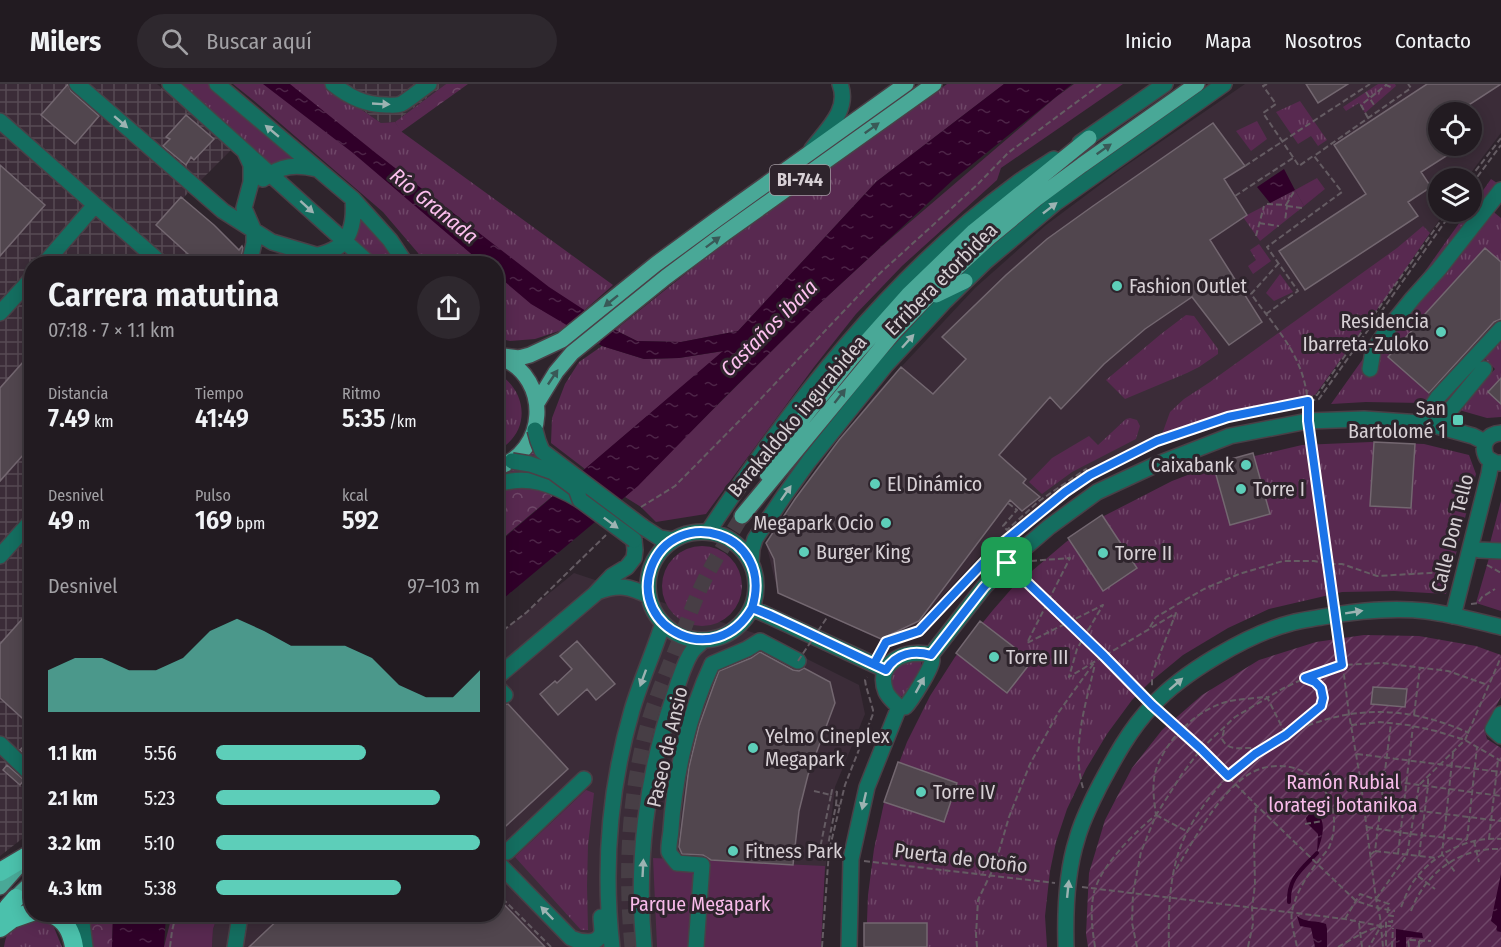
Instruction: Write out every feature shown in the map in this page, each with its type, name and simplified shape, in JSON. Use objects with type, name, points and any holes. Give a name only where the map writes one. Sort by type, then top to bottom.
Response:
[{"type":"highway","points":[[0,872],[24,857]]},
{"type":"highway","points":[[0,917],[16,898]]},
{"type":"highway","points":[[0,928],[12,919],[24,915]]},
{"type":"highway","points":[[63,922],[68,927],[74,947]]},
{"type":"main road","name":"BI-744","points":[[504,356],[519,358],[530,355],[562,340],[656,264],[906,84]]},
{"type":"main road","name":"BI-744","points":[[537,404],[556,372],[572,353],[666,277],[934,84]]},
{"type":"main road","name":"Barakaldoko ingurabidea","points":[[1089,138],[974,231],[908,295],[851,359],[792,433],[742,516],[846,388],[954,270],[1012,218],[1082,165],[1197,84]]},
{"type":"main road","points":[[925,300],[965,281]]},
{"type":"main road","name":"BI-744","points":[[504,359],[527,377],[533,390],[538,412],[535,430],[527,446],[512,461],[504,464]]},
{"type":"main road","points":[[0,886],[24,860]]},
{"type":"main road","points":[[0,912],[24,890]]},
{"type":"street","points":[[77,84],[222,211],[272,242],[319,255]]},
{"type":"street","points":[[170,84],[361,256]]},
{"type":"street","points":[[217,84],[353,199],[390,240],[401,256]]},
{"type":"street","points":[[333,84],[360,101],[384,105],[399,105],[429,84]]},
{"type":"street","points":[[808,154],[834,121],[842,105],[843,93],[840,84]]},
{"type":"street","name":"Erribera etorbidea","points":[[708,532],[780,428],[812,387],[903,284],[966,223],[1018,182],[1089,138],[1165,84]]},
{"type":"street","name":"Erribera etorbidea","points":[[751,562],[755,539],[809,461],[885,366],[965,281],[1054,204],[1224,84]]},
{"type":"street","points":[[0,121],[153,256]]},
{"type":"street","points":[[245,152],[251,165],[251,182],[244,208],[254,231],[251,256]]},
{"type":"street","points":[[248,195],[270,174],[285,167],[317,169]]},
{"type":"street","points":[[1370,369],[1373,351],[1391,324],[1439,269],[1501,190]]},
{"type":"street","points":[[313,256],[333,250],[345,241],[353,221],[353,199]]},
{"type":"street","points":[[51,256],[95,205]]},
{"type":"street","points":[[0,313],[24,287]]},
{"type":"street","points":[[1421,423],[1438,397],[1501,329]]},
{"type":"street","points":[[1437,426],[1484,369]]},
{"type":"street","points":[[931,655],[984,587],[1007,563],[1049,527],[1097,492],[1154,466],[1230,436],[1308,421],[1364,419],[1437,426],[1473,436],[1485,442]]},
{"type":"street","points":[[535,430],[543,451],[643,527],[660,538],[673,540]]},
{"type":"street","points":[[1497,462],[1484,453],[1485,442],[1492,435],[1501,433]]},
{"type":"street","points":[[512,461],[553,472],[576,489],[580,500]]},
{"type":"street","name":"Calle Don Tello","points":[[1458,617],[1477,556],[1497,462]]},
{"type":"street","name":"Calle Don Tello","points":[[1458,617],[1462,576],[1489,474],[1497,462]]},
{"type":"street","points":[[504,483],[535,480],[556,487],[580,500],[650,552],[655,560]]},
{"type":"street","points":[[0,556],[24,529]]},
{"type":"street","points":[[708,532],[734,542],[744,551],[755,573],[756,585],[752,608],[740,624],[724,636],[704,640],[689,638],[663,623],[652,606],[649,596],[649,578],[655,560],[673,540],[690,533],[708,532]]},
{"type":"street","points":[[504,671],[595,594],[612,576],[631,563],[635,550],[633,540]]},
{"type":"street","points":[[1477,556],[1501,551]]},
{"type":"street","points":[[595,594],[618,586],[629,587],[649,596]]},
{"type":"street","points":[[752,608],[880,667],[909,653],[931,655]]},
{"type":"street","points":[[1066,947],[1065,919],[1068,885],[1076,840],[1089,808],[1116,755],[1134,728],[1152,705],[1187,675],[1255,636],[1290,623],[1361,610],[1426,611],[1501,627]]},
{"type":"street","points":[[612,947],[608,875],[612,807],[620,759],[633,708],[663,623]]},
{"type":"street","points":[[644,947],[643,861],[652,776],[659,743],[676,689],[692,651],[704,640]]},
{"type":"street","name":"Paseo de Ansio","points":[[696,947],[702,865],[677,863],[669,852],[679,772],[703,683],[712,664],[747,650],[760,641],[798,661]]},
{"type":"street","points":[[899,707],[905,706],[911,700],[930,668],[933,659],[931,655]]},
{"type":"street","points":[[880,667],[885,688],[891,700],[899,707]]},
{"type":"street","points":[[849,947],[851,859],[867,787],[899,707]]},
{"type":"street","points":[[1501,714],[1493,729],[1501,736]]},
{"type":"street","points":[[0,744],[24,767]]},
{"type":"street","points":[[504,854],[584,779]]},
{"type":"street","points":[[504,858],[571,938],[593,942],[601,936],[602,932],[600,874],[603,832],[612,807]]},
{"type":"street","points":[[82,922],[86,947]]},
{"type":"street","points":[[236,947],[239,922]]},
{"type":"path","points":[[641,507],[675,486],[877,276],[978,184],[1008,153],[1101,84]]},
{"type":"path","points":[[1267,84],[1263,86],[1276,104],[1263,113],[1299,166],[1411,88],[1408,84]]},
{"type":"path","points":[[1245,166],[1370,84]]},
{"type":"path","points":[[1368,118],[1361,105],[1386,85],[1393,88]]},
{"type":"path","points":[[1366,92],[1374,105]]},
{"type":"path","points":[[1478,168],[1501,138]]},
{"type":"path","points":[[1482,171],[1501,145]]},
{"type":"path","points":[[1266,314],[1298,291],[1267,247],[1342,192],[1314,156]]},
{"type":"path","points":[[1235,196],[1293,158]]},
{"type":"path","points":[[1285,221],[1287,206],[1295,189]]},
{"type":"path","points":[[1256,236],[1265,205],[1302,208]]},
{"type":"path","points":[[1307,400],[1317,395],[1440,222]]},
{"type":"path","points":[[822,947],[830,850],[845,785],[873,714],[865,683],[880,667],[886,642],[919,631],[999,546],[1065,492],[1090,475],[1157,441],[1228,417],[1319,399],[1445,222]]},
{"type":"path","points":[[1259,223],[1279,226]]},
{"type":"path","points":[[1279,263],[1251,294],[1279,330],[1299,363],[1307,400],[1342,665],[1384,947]]},
{"type":"path","points":[[1008,503],[1017,510],[1003,526],[1007,530],[1039,501],[1086,469],[1097,492]]},
{"type":"path","points":[[504,630],[527,612],[608,534]]},
{"type":"path","points":[[1477,556],[1501,573]]},
{"type":"path","points":[[1007,563],[1070,558],[1027,643],[1103,605],[1077,649],[1069,677],[1176,613],[1152,674],[1152,705]]},
{"type":"path","points":[[1148,629],[1156,616],[1204,589],[1239,574],[1283,561],[1342,564],[1377,576],[1446,572],[1462,576]]},
{"type":"path","points":[[1007,563],[1356,901],[1395,911]]},
{"type":"path","points":[[1471,604],[1478,603],[1482,597],[1495,589]]},
{"type":"path","points":[[798,661],[828,616]]},
{"type":"path","points":[[1376,899],[1407,855],[1419,785],[1465,740],[1501,657]]},
{"type":"path","points":[[1089,808],[1080,776],[1079,753],[1080,730],[1095,661]]},
{"type":"path","points":[[976,947],[978,900],[995,864],[1009,817],[1030,764],[1058,713],[1095,661]]},
{"type":"path","points":[[1137,947],[1132,923],[1133,893],[1141,852],[1156,815],[1201,749],[1235,717],[1267,697],[1305,678],[1342,665],[1382,663],[1420,667],[1448,671],[1488,685]]},
{"type":"path","points":[[1414,715],[1420,667]]},
{"type":"path","points":[[1286,735],[1321,706],[1323,698],[1321,688],[1315,682],[1305,678]]},
{"type":"path","points":[[1156,815],[1153,793],[1155,773],[1162,756],[1180,730],[1215,706],[1229,701],[1267,697]]},
{"type":"path","points":[[1267,697],[1286,735]]},
{"type":"path","points":[[1169,947],[1168,913],[1179,851],[1202,807],[1228,776],[1261,750],[1309,724],[1349,714],[1394,712],[1414,715],[1453,726],[1468,733]]},
{"type":"path","points":[[1351,725],[1380,722],[1436,731],[1465,740],[1499,761],[1489,839]]},
{"type":"path","points":[[1375,851],[1391,723]]},
{"type":"path","points":[[1398,854],[1413,726]]},
{"type":"path","points":[[1225,727],[1222,739],[1228,747],[1261,750]]},
{"type":"path","points":[[1467,842],[1477,747]]},
{"type":"path","points":[[1453,753],[1442,854],[1455,872]]},
{"type":"path","points":[[1357,754],[1501,772]]},
{"type":"path","points":[[1175,872],[1199,831],[1235,783],[1248,773],[1265,767],[1283,766],[1307,773],[1322,784],[1334,807],[1334,831],[1330,846],[1299,890],[1292,913],[1297,947]]},
{"type":"path","points":[[1419,856],[1428,776]]},
{"type":"path","points":[[1360,777],[1501,796]]},
{"type":"path","points":[[832,790],[837,792],[836,805],[825,860],[818,858],[832,790]]},
{"type":"path","points":[[814,791],[831,795]]},
{"type":"path","points":[[1364,804],[1501,821]]},
{"type":"path","points":[[836,805],[840,806]]},
{"type":"path","points":[[1248,947],[1253,924],[1256,805]]},
{"type":"path","points":[[1156,815],[1188,832]]},
{"type":"path","points":[[1095,947],[1092,907],[1095,888],[1101,876],[1138,829],[1156,815]]},
{"type":"path","points":[[1305,824],[1323,821]]},
{"type":"path","points":[[1367,827],[1467,842]]},
{"type":"path","points":[[1401,908],[1410,886],[1442,854],[1467,842],[1501,839]]},
{"type":"path","points":[[1474,841],[1479,862]]},
{"type":"path","points":[[1411,911],[1426,883],[1449,862],[1476,851],[1501,849]]},
{"type":"path","points":[[1370,855],[1375,851],[1437,858]]},
{"type":"path","name":"Puerta de Otoño","points":[[851,859],[1345,919],[1382,926]]},
{"type":"path","points":[[1418,876],[1435,889]]},
{"type":"path","points":[[1362,947],[1359,923],[1344,921],[1359,894],[1389,903],[1387,915],[1393,916],[1392,922],[1386,921],[1384,947]]},
{"type":"path","points":[[504,900],[550,947]]},
{"type":"path","points":[[170,947],[174,922]]},
{"type":"path","points":[[1369,947],[1382,926]]},
{"type":"path","points":[[1338,947],[1360,934],[1386,926],[1392,927],[1392,947]]},
{"type":"path","points":[[1408,947],[1408,940],[1431,941]]},
{"type":"path","points":[[1419,940],[1419,947]]},
{"type":"shaded area","points":[[0,84],[157,84],[231,150],[182,199],[246,256],[24,256],[24,780],[20,785],[24,789],[24,836],[0,856]]},
{"type":"shaded area","points":[[324,84],[446,84],[395,122],[381,123]]},
{"type":"shaded area","points":[[1245,84],[1501,84],[1501,133],[1475,168],[1428,168],[1428,222],[1438,222],[1315,395],[1231,413],[1134,447],[1088,471],[1035,508],[982,554],[916,624],[881,640],[778,593],[766,543],[794,500],[873,397],[975,288],[1046,225],[1121,169]]},
{"type":"shaded area","points":[[574,573],[757,634],[859,685],[865,714],[835,787],[819,924],[820,947],[212,947],[216,922],[504,922],[504,630]]},
{"type":"green space","points":[[170,84],[217,84],[317,169],[270,174]]},
{"type":"green space","points":[[233,84],[324,84],[381,123],[395,122],[402,132],[613,285],[562,330],[535,339],[504,340],[504,256],[420,256],[383,212]]},
{"type":"green space","points":[[446,84],[468,84],[401,132],[395,122]]},
{"type":"green space","points":[[947,84],[1004,84],[876,182],[738,331],[681,342],[637,341],[615,330],[738,232]]},
{"type":"green space","points":[[1074,84],[1123,84],[1001,168],[997,180],[902,266],[856,314],[814,367],[706,514],[656,522],[641,507],[625,497],[817,306],[882,246]]},
{"type":"green space","points":[[1378,84],[1395,84],[1396,86],[1365,113],[1359,103],[1346,111],[1343,107]]},
{"type":"green space","points":[[1300,101],[1327,140],[1318,146],[1311,136],[1298,144],[1276,112]]},
{"type":"green space","points":[[1257,121],[1267,139],[1251,151],[1236,131]]},
{"type":"green space","points":[[1317,178],[1325,189],[1304,206],[1295,190]]},
{"type":"green space","points":[[1491,179],[1500,185],[1485,205],[1501,218],[1501,262],[1485,248],[1469,265],[1501,294],[1492,308],[1458,277],[1442,295],[1477,326],[1466,339],[1431,307],[1415,325],[1451,358],[1404,340],[1388,356],[1432,396],[1422,403],[1331,404],[1460,222],[1482,222],[1482,192]]},
{"type":"green space","points":[[1295,190],[1304,206],[1260,241],[1243,217]]},
{"type":"green space","points":[[354,211],[398,256],[361,256],[345,241]]},
{"type":"green space","points":[[1423,226],[1430,233],[1315,395],[1231,413],[1161,437],[1170,412],[1184,399],[1397,248]]},
{"type":"green space","points":[[1259,244],[1271,261],[1253,274],[1248,266],[1256,260],[1250,250]]},
{"type":"green space","points":[[1280,274],[1293,292],[1274,301],[1266,293]]},
{"type":"green space","points":[[1186,315],[1194,316],[1218,349],[1218,354],[1187,373],[1125,399],[1106,380]]},
{"type":"green space","points":[[1501,339],[1501,417],[1487,418],[1459,410],[1495,369],[1484,358]]},
{"type":"green space","points":[[602,346],[644,359],[679,358],[724,351],[585,469],[551,443],[552,418],[565,384],[579,362]]},
{"type":"green space","points":[[504,378],[515,390],[522,412],[516,434],[504,446]]},
{"type":"green space","points":[[1126,419],[1137,420],[1140,426],[1136,439],[1072,472],[1042,494],[1029,482],[1052,458],[1089,436],[1098,445]]},
{"type":"green space","points":[[1371,442],[1424,444],[1469,455],[1476,474],[1446,594],[1394,591],[1342,592],[1269,609],[1228,628],[1183,655],[1149,683],[1132,700],[1107,734],[1086,769],[1067,809],[1056,842],[1050,871],[1045,916],[1047,947],[866,947],[868,895],[874,849],[884,803],[907,742],[930,696],[955,657],[1013,587],[1066,542],[1100,518],[1172,481],[1211,466],[1302,445]]},
{"type":"green space","points":[[527,446],[568,483],[504,537],[504,463]]},
{"type":"green space","points":[[1501,501],[1501,548],[1489,547]]},
{"type":"green space","points":[[702,546],[717,549],[730,558],[739,571],[742,586],[739,601],[730,614],[717,623],[702,626],[687,623],[674,614],[665,601],[662,586],[665,571],[674,558],[687,549]]},
{"type":"green space","points":[[1491,551],[1501,551],[1501,611],[1476,603]]},
{"type":"green space","name":"Ramón Rubial lorategi botanikoa","points":[[1364,635],[1419,636],[1476,646],[1501,655],[1501,697],[1484,728],[1487,739],[1501,748],[1501,947],[1088,947],[1086,934],[1089,873],[1105,820],[1132,768],[1162,730],[1202,695],[1259,660],[1316,642]]},
{"type":"green space","points":[[917,660],[921,662],[922,667],[908,694],[900,697],[891,690],[894,672],[900,665]]},
{"type":"green space","points":[[586,790],[594,793],[588,845],[588,930],[581,930],[515,857]]},
{"type":"green space","name":"Parque Megapark","points":[[653,858],[825,866],[821,947],[657,947]]},
{"type":"green space","points":[[23,921],[46,922],[53,925],[62,947],[4,947],[10,929]]},
{"type":"green space","points":[[84,922],[113,922],[112,947],[89,947]]},
{"type":"green space","points":[[170,922],[216,922],[212,947],[164,947]]},
{"type":"water","points":[[263,84],[290,84],[549,287],[615,330],[637,341],[681,342],[738,331],[876,182],[1004,84],[1072,84],[954,179],[817,306],[638,486],[504,598],[504,538],[723,351],[679,358],[644,359],[602,346],[531,304],[504,281],[504,256],[474,256],[353,153]]},
{"type":"water","points":[[1284,169],[1295,190],[1270,203],[1257,187]]},
{"type":"water","points":[[1310,813],[1317,813],[1323,827],[1317,853],[1318,834],[1307,823],[1306,818]]},
{"type":"water","points":[[1501,874],[1501,932],[1496,931],[1497,926],[1491,921]]},
{"type":"water","points":[[1297,916],[1304,920],[1326,924],[1327,947],[1315,947],[1311,928],[1300,926]]},
{"type":"water","points":[[113,922],[166,922],[164,947],[112,947]]},
{"type":"water","points":[[1396,929],[1422,933],[1423,938],[1406,937],[1406,947],[1396,947]]},
{"type":"building","points":[[68,84],[71,91],[99,116],[75,144],[41,115]]},
{"type":"building","points":[[1306,84],[1348,84],[1318,103]]},
{"type":"building","points":[[1427,84],[1501,84],[1473,102],[1428,102],[1428,156],[1446,156],[1421,172],[1428,182],[1428,189],[1408,202],[1418,216],[1305,290],[1279,251],[1366,194],[1334,145]]},
{"type":"building","points":[[186,115],[214,139],[194,160],[191,157],[186,165],[163,146],[170,139],[166,137]]},
{"type":"building","points":[[1213,123],[1245,166],[1224,179],[1247,215],[1210,240],[1262,322],[1229,345],[1192,297],[1145,329],[1104,364],[1061,409],[1050,397],[999,455],[1026,479],[1023,483],[1040,497],[1022,511],[1010,500],[919,621],[881,639],[778,593],[774,559],[766,543],[839,440],[901,367],[933,394],[966,359],[942,337],[1006,275],[1047,239]]},
{"type":"building","points":[[0,165],[45,205],[0,256]]},
{"type":"building","points":[[181,197],[239,250],[242,246],[242,256],[190,256],[156,225]]},
{"type":"building","points":[[1485,248],[1501,262],[1501,319],[1494,322],[1429,393],[1388,357]]},
{"type":"building","points":[[24,361],[24,454],[0,481],[0,388]]},
{"type":"building","points":[[1501,378],[1501,404],[1488,392]]},
{"type":"building","points":[[1374,442],[1415,444],[1411,508],[1370,506]]},
{"type":"building","name":"Torre I","points":[[1253,453],[1270,514],[1230,525],[1213,464]]},
{"type":"building","name":"Torre II","points":[[1102,515],[1137,568],[1103,591],[1068,538]]},
{"type":"building","points":[[24,617],[24,720],[0,698],[0,644]]},
{"type":"building","name":"Torre III","points":[[980,621],[1032,661],[1007,693],[956,653]]},
{"type":"building","points":[[577,641],[615,684],[596,700],[587,689],[558,715],[540,694],[572,669],[560,656]]},
{"type":"building","name":"Yelmo Cineplex Megapark","points":[[760,652],[793,670],[799,671],[804,668],[830,682],[835,703],[808,775],[799,811],[793,865],[711,860],[703,855],[682,854],[679,847],[689,767],[699,726],[719,671]]},
{"type":"building","points":[[1373,687],[1407,689],[1405,707],[1371,704]]},
{"type":"building","points":[[504,704],[508,704],[568,769],[504,828]]},
{"type":"building","name":"Torre IV","points":[[898,762],[957,783],[944,822],[884,802]]},
{"type":"building","points":[[7,765],[24,780],[20,785],[3,770]]},
{"type":"building","points":[[504,904],[545,947],[249,947],[276,922],[504,922]]},
{"type":"building","points":[[864,923],[927,923],[927,947],[864,947]]},
{"type":"waterway","points":[[1289,902],[1293,880],[1317,853]]},
{"type":"tunnel","points":[[632,947],[629,891],[630,835],[641,751],[660,690],[700,589],[742,516]]},
{"type":"place","name":"Fashion Outlet","points":[[1117,286]]},
{"type":"place","name":"Residencia Ibarreta-Zuloko","points":[[1441,332]]},
{"type":"place","name":"San Bartolomé 1","points":[[1458,420]]},
{"type":"place","name":"Caixabank","points":[[1246,465]]},
{"type":"place","name":"El Dinámico","points":[[875,484]]},
{"type":"place","name":"Torre I","points":[[1241,489]]},
{"type":"place","name":"Megapark Ocio","points":[[886,523]]},
{"type":"place","name":"Burger King","points":[[804,552]]},
{"type":"place","name":"Torre II","points":[[1103,553]]},
{"type":"place","name":"Torre III","points":[[994,657]]},
{"type":"place","name":"Yelmo Cineplex Megapark","points":[[753,748]]},
{"type":"place","name":"Torre IV","points":[[921,792]]},
{"type":"place","name":"Fitness Park","points":[[733,851]]},
{"type":"route","points":[[1007,563],[984,587],[931,655],[909,653],[892,662],[886,670],[752,608],[740,624],[724,636],[704,640],[689,638],[663,623],[652,606],[648,587],[655,560],[673,540],[699,532],[722,536],[734,542],[751,562],[756,585],[752,608],[874,664],[886,642],[919,631],[999,546],[1065,492],[1090,475],[1157,441],[1228,417],[1308,401],[1308,421],[1342,665],[1305,678],[1315,682],[1321,688],[1323,698],[1321,706],[1286,735],[1255,754],[1228,776],[1007,563]]},
{"type":"water label","name":"Río Granada","points":[[434,206]]},
{"type":"water label","name":"Castaños ibaia","points":[[769,328]]}]
